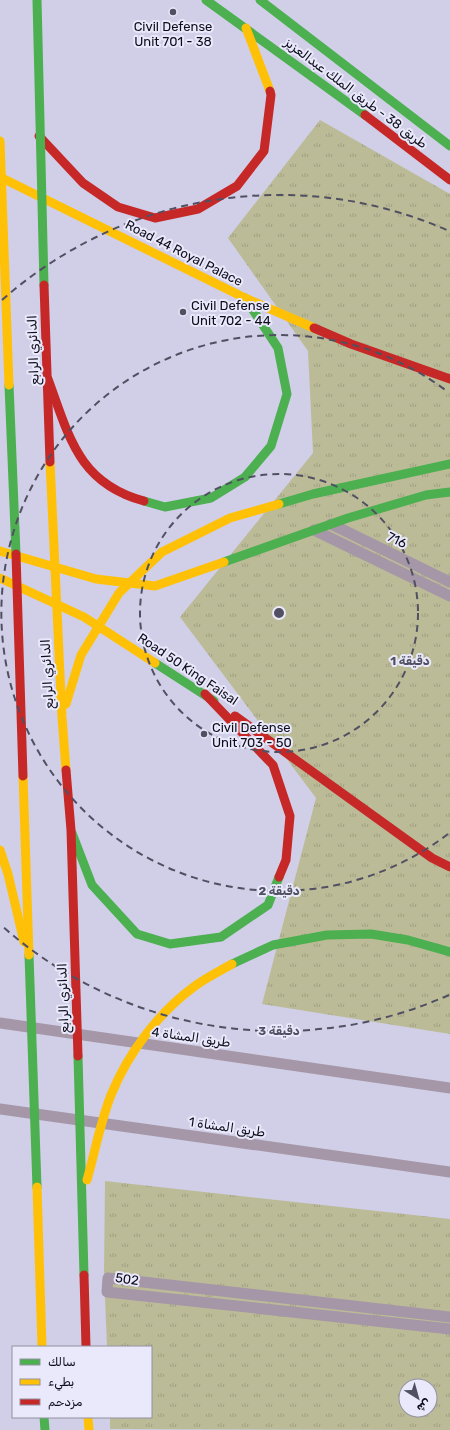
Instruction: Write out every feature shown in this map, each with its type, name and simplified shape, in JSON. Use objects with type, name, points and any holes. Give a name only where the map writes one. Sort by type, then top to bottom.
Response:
[{"type":"main road","name":"الدائري الرابع","points":[[37,0],[39,136],[46,376],[62,717],[71,830],[86,1346]]},
{"type":"main road","name":"طريق 38 - طريق الملك عبدالعزيز","points":[[206,0],[246,28],[450,180]]},
{"type":"main road","name":"طريق 38 - طريق الملك عبدالعزيز","points":[[260,0],[450,146]]},
{"type":"main road","points":[[39,136],[83,183],[118,207],[155,218],[198,209],[237,186],[264,151],[271,95],[246,28]]},
{"type":"main road","name":"الدائري الرابع","points":[[0,142],[16,556],[42,1346]]},
{"type":"main road","name":"Road 44 Royal Palace","points":[[0,177],[245,298],[351,344],[450,378]]},
{"type":"main road","points":[[46,376],[72,444],[90,471],[126,496],[165,507],[211,498],[245,477],[271,446],[287,394],[278,348],[245,298]]},
{"type":"main road","points":[[62,717],[81,655],[119,593],[162,552],[230,518],[313,494],[450,464]]},
{"type":"main road","points":[[0,551],[96,579],[155,586],[331,524],[426,495],[450,492]]},
{"type":"main road","points":[[5,523],[16,556]]},
{"type":"main road","name":"Road 50 King Faisal","points":[[0,578],[84,617],[205,694],[432,858],[450,866]]},
{"type":"main road","points":[[71,830],[92,885],[137,934],[170,944],[221,938],[268,905],[286,860],[290,816],[273,765],[205,694]]},
{"type":"main road","points":[[0,850],[8,874],[30,964]]},
{"type":"main road","points":[[82,1201],[105,1112],[116,1084],[133,1052],[159,1020],[191,988],[232,964],[273,945],[328,935],[371,934],[408,940],[450,952]]},
{"type":"main road","points":[[44,1418],[45,1430]]},
{"type":"main road","points":[[88,1418],[89,1430]]},
{"type":"street","name":"716","points":[[331,524],[450,582]]},
{"type":"street","points":[[314,530],[450,596]]},
{"type":"street","name":"طريق المشاة 4","points":[[0,1023],[450,1088]]},
{"type":"street","name":"طريق المشاة 1","points":[[0,1109],[450,1172]]},
{"type":"street","name":"502","points":[[450,1317],[108,1278],[107,1292],[450,1329]]},
{"type":"green space","points":[[320,120],[450,194],[450,1034],[262,1004],[316,798],[180,617],[313,453],[308,351],[228,238]]},
{"type":"green space","points":[[105,1181],[450,1219],[450,1430],[110,1429],[110,1418],[152,1418],[152,1346],[107,1346],[104,1273]]},
{"type":"traffic: fast","points":[[37,0],[44,285]]},
{"type":"traffic: fast","points":[[206,0],[365,115]]},
{"type":"traffic: fast","points":[[260,0],[450,146]]},
{"type":"traffic: fast","points":[[144,501],[165,507],[211,498],[245,477],[271,446],[287,394],[278,348],[245,298]]},
{"type":"traffic: fast","points":[[9,385],[16,554]]},
{"type":"traffic: fast","points":[[279,504],[313,494],[450,464]]},
{"type":"traffic: fast","points":[[224,562],[348,518],[426,495],[450,492]]},
{"type":"traffic: fast","points":[[155,663],[214,701]]},
{"type":"traffic: fast","points":[[72,833],[92,885],[137,934],[170,944],[221,937],[268,905],[279,877]]},
{"type":"traffic: fast","points":[[232,964],[273,945],[327,935],[371,934],[408,940],[450,952]]},
{"type":"traffic: fast","points":[[29,955],[37,1187]]},
{"type":"traffic: fast","points":[[78,1056],[84,1275]]},
{"type":"traffic: fast","points":[[44,1418],[45,1430]]},
{"type":"traffic: slow","points":[[246,28],[270,91]]},
{"type":"traffic: slow","points":[[0,141],[9,385]]},
{"type":"traffic: slow","points":[[0,177],[245,298],[314,328]]},
{"type":"traffic: slow","points":[[50,462],[62,717],[66,770]]},
{"type":"traffic: slow","points":[[66,704],[81,655],[119,593],[162,552],[230,518],[279,504]]},
{"type":"traffic: slow","points":[[0,551],[96,579],[155,586],[224,562]]},
{"type":"traffic: slow","points":[[0,578],[84,617],[155,663]]},
{"type":"traffic: slow","points":[[23,776],[29,955]]},
{"type":"traffic: slow","points":[[0,850],[8,874],[24,942]]},
{"type":"traffic: slow","points":[[87,1180],[111,1095],[126,1064],[146,1034],[182,996],[204,980],[232,964]]},
{"type":"traffic: slow","points":[[37,1187],[42,1346]]},
{"type":"traffic: slow","points":[[88,1418],[89,1430]]},
{"type":"traffic: jam","points":[[39,136],[83,183],[118,207],[155,218],[198,209],[237,186],[264,151],[271,95],[270,91]]},
{"type":"traffic: jam","points":[[365,115],[450,180]]},
{"type":"traffic: jam","points":[[44,285],[50,462]]},
{"type":"traffic: jam","points":[[314,328],[351,344],[450,379]]},
{"type":"traffic: jam","points":[[48,379],[70,438],[79,455],[90,470],[104,482],[122,493],[144,501]]},
{"type":"traffic: jam","points":[[16,554],[23,776]]},
{"type":"traffic: jam","points":[[205,694],[273,765],[290,816],[286,860],[279,877]]},
{"type":"traffic: jam","points":[[235,716],[432,858],[450,867]]},
{"type":"traffic: jam","points":[[66,770],[71,830],[78,1056]]},
{"type":"traffic: jam","points":[[84,1275],[86,1346]]},
{"type":"place","name":"Civil Defense Unit 701 - 38","points":[[173,12]]},
{"type":"place","name":"Civil Defense Unit 702 - 44","points":[[183,312]]},
{"type":"place","name":"Civil Defense Unit 703 - 50","points":[[204,734]]}]
